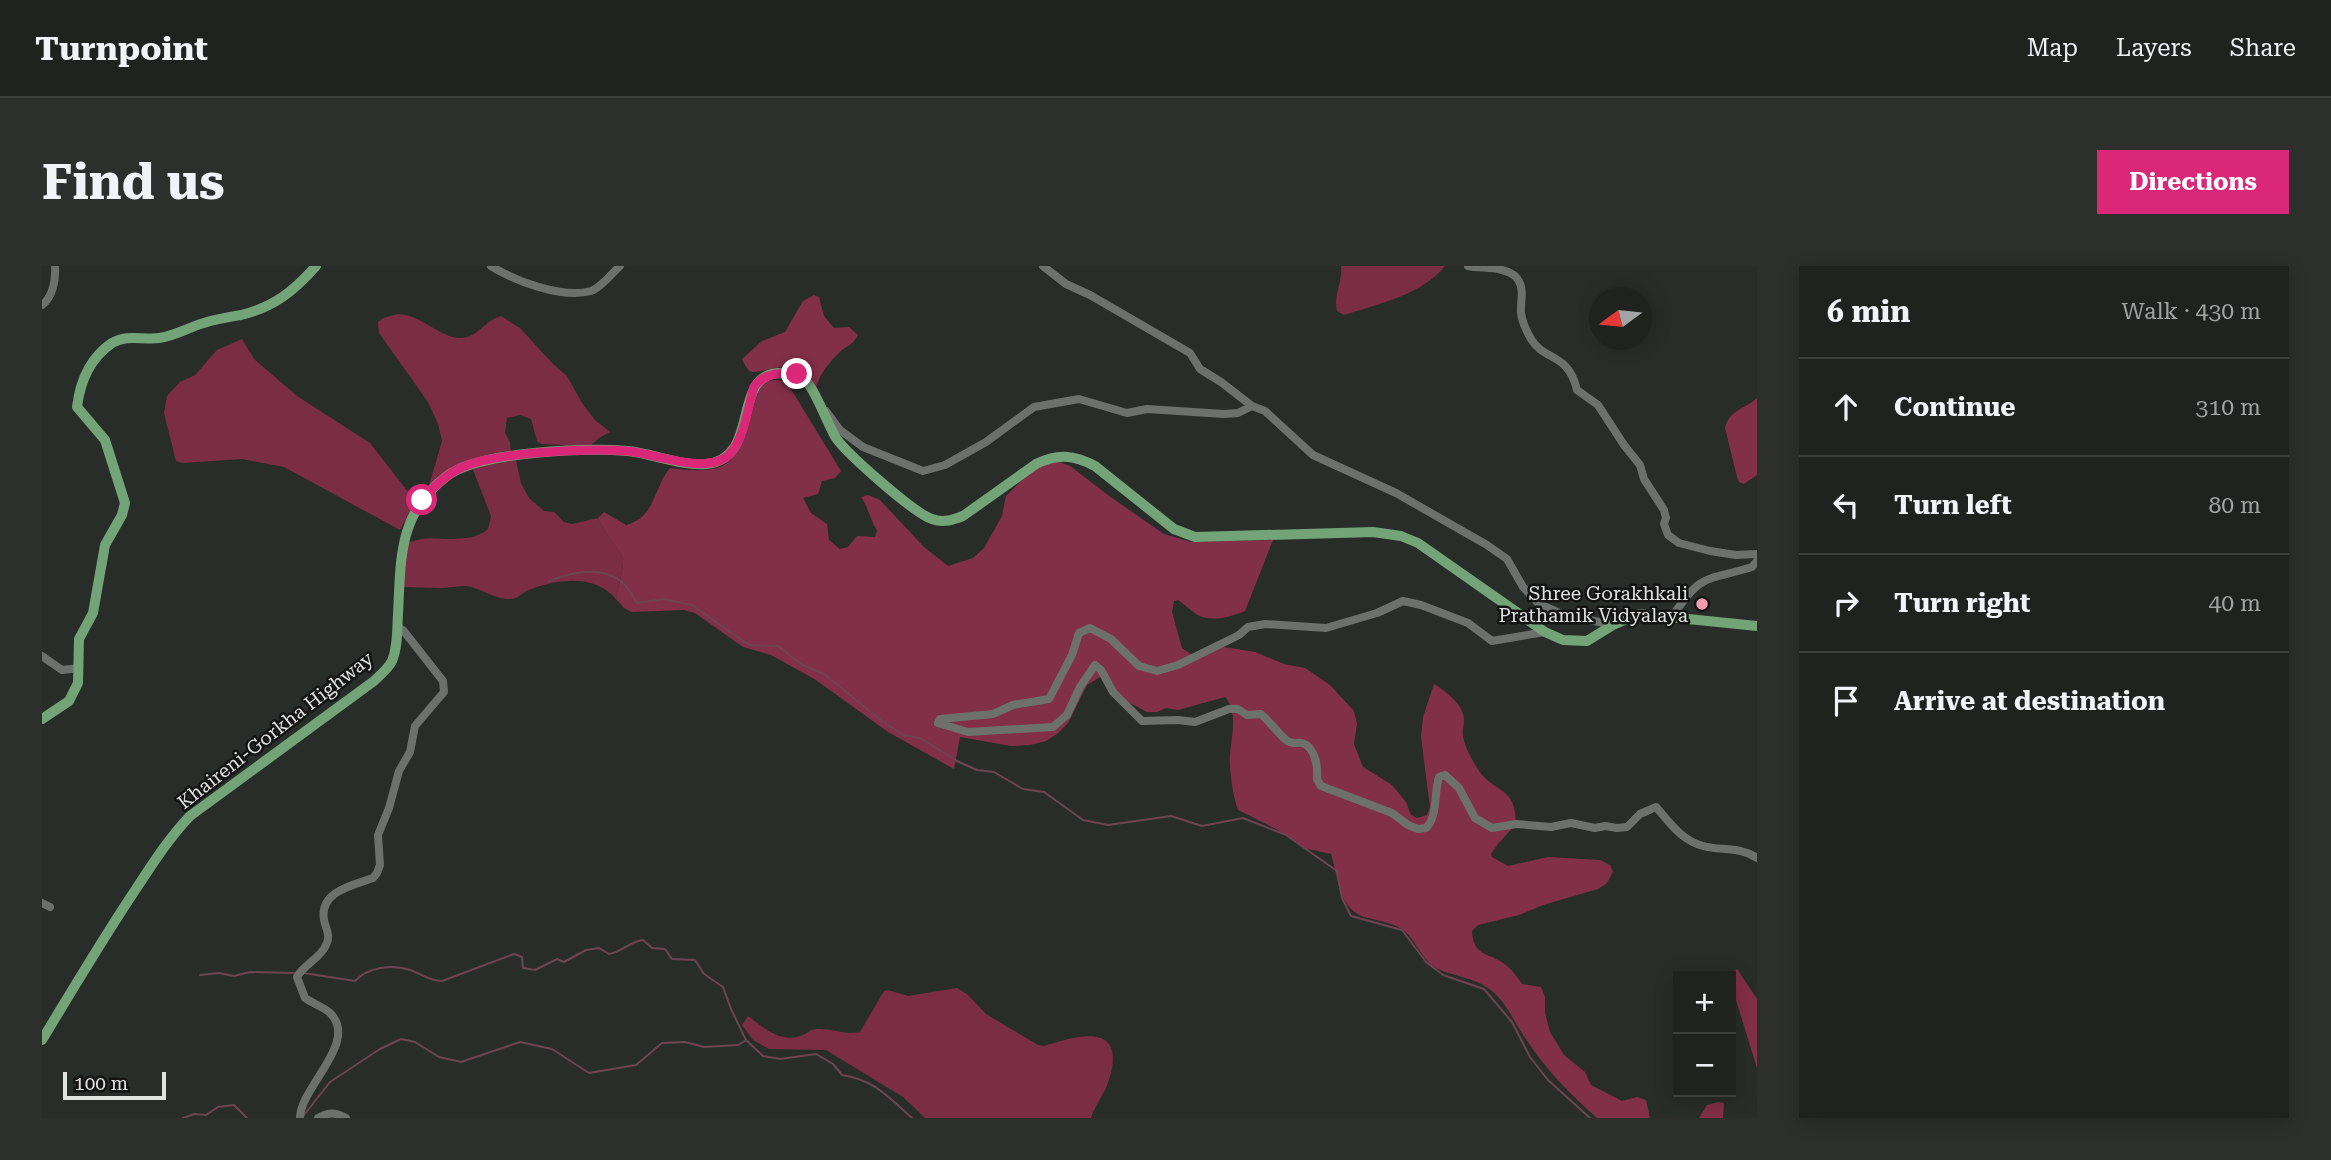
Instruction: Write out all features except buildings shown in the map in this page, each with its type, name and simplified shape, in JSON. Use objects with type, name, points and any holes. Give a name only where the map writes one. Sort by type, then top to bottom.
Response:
[{"type":"main road","points":[[42,719],[69,701],[78,683],[79,639],[93,614],[105,545],[125,503],[105,440],[77,407],[88,369],[111,344],[125,337],[161,338],[202,323],[243,314],[268,305],[294,290],[316,266]]},
{"type":"main road","name":"Khaireni-Gorkha Highway","points":[[42,1040],[124,907],[181,825],[374,681],[392,661],[403,542],[408,525],[422,500],[449,474],[484,460],[555,453],[629,451],[694,463],[713,463],[733,452],[754,387],[762,377],[780,373],[797,374],[803,378],[842,446],[919,512],[935,520],[953,520],[963,516],[1037,464],[1059,456],[1068,456],[1095,467],[1174,529],[1195,537],[1373,532],[1401,536],[1431,551],[1545,632],[1563,640],[1587,641],[1613,625],[1639,614],[1757,626]]},
{"type":"street","points":[[42,305],[47,303],[56,279],[55,266]]},
{"type":"street","points":[[491,266],[538,289],[576,292],[593,291],[620,266]]},
{"type":"street","points":[[1043,266],[1066,284],[1190,353],[1200,369],[1252,406],[1265,411],[1313,455],[1396,493],[1487,545],[1507,559],[1523,587],[1539,604],[1562,614],[1613,625]]},
{"type":"street","points":[[1468,266],[1497,266],[1518,278],[1523,293],[1521,314],[1530,337],[1542,349],[1565,364],[1575,380],[1577,390],[1598,405],[1607,417],[1640,465],[1644,480],[1664,510],[1664,524],[1668,536],[1679,543],[1710,551],[1736,555],[1757,554]]},
{"type":"street","points":[[818,400],[841,430],[863,447],[923,471],[945,465],[986,442],[1034,407],[1079,399],[1127,413],[1147,409],[1224,414],[1238,413],[1252,406]]},
{"type":"street","points":[[1675,617],[1674,614],[1689,592],[1705,578],[1752,567],[1757,561]]},
{"type":"street","points":[[1545,632],[1492,641],[1468,623],[1403,601],[1377,613],[1326,628],[1265,624],[1248,627],[1239,635],[1178,665],[1157,671],[1139,666],[1111,639],[1090,628],[1079,633],[1072,655],[1049,699],[1013,705],[993,714],[940,719],[938,723],[968,732],[1028,731],[1053,727],[1067,715],[1080,687],[1095,665],[1118,697],[1142,721],[1195,722],[1229,709],[1238,709],[1247,715],[1261,714],[1285,739],[1292,744],[1302,743],[1307,747],[1318,767],[1317,779],[1321,786],[1392,813],[1418,829],[1426,828],[1431,823],[1435,790],[1439,777],[1444,775],[1459,788],[1475,818],[1492,828],[1516,824],[1551,827],[1572,823],[1595,828],[1605,825],[1627,827],[1640,814],[1656,807],[1681,836],[1702,846],[1725,847],[1757,858]]},
{"type":"street","points":[[300,1118],[302,1105],[335,1050],[338,1038],[335,1021],[329,1012],[304,998],[297,977],[326,946],[329,929],[324,917],[327,903],[335,892],[367,880],[377,873],[380,865],[378,835],[396,780],[410,752],[415,726],[444,692],[443,681],[403,629],[397,627]]},
{"type":"street","points":[[42,656],[62,670],[79,668]]},
{"type":"street","points":[[318,1118],[328,1113],[336,1113],[346,1118]]},
{"type":"shaded area","points":[[1341,266],[1445,266],[1412,291],[1344,315],[1337,311],[1336,305]]},
{"type":"shaded area","points":[[814,295],[819,297],[824,316],[834,328],[849,327],[858,335],[830,363],[816,388],[793,367],[755,372],[749,370],[742,359],[762,341],[785,332],[803,301]]},
{"type":"shaded area","points":[[398,314],[415,318],[444,334],[459,338],[471,336],[501,316],[520,328],[567,376],[595,420],[610,432],[590,446],[541,444],[537,441],[531,419],[520,415],[507,418],[505,433],[510,442],[511,455],[466,462],[449,471],[428,489],[442,441],[438,424],[428,402],[379,333],[378,322]]},
{"type":"shaded area","points":[[242,339],[254,359],[297,396],[370,443],[416,502],[400,530],[284,467],[242,459],[182,463],[176,461],[164,413],[167,396],[180,382],[195,375],[217,350]]},
{"type":"shaded area","points":[[767,380],[786,381],[841,471],[835,478],[822,481],[818,494],[803,498],[811,513],[827,524],[829,540],[840,549],[848,547],[857,536],[875,537],[877,531],[861,497],[868,495],[880,500],[924,547],[948,566],[973,558],[984,548],[1002,516],[1006,496],[1037,465],[1054,460],[1070,466],[1164,534],[1191,542],[1273,540],[1245,611],[1214,619],[1201,617],[1178,600],[1174,601],[1172,612],[1182,648],[1192,655],[1224,647],[1255,652],[1284,664],[1305,668],[1330,685],[1354,711],[1357,724],[1354,744],[1363,767],[1392,785],[1406,802],[1411,815],[1417,818],[1427,815],[1430,807],[1421,737],[1423,717],[1434,684],[1454,699],[1463,714],[1466,748],[1482,775],[1508,795],[1515,811],[1516,824],[1498,844],[1491,854],[1492,857],[1508,866],[1548,857],[1600,860],[1610,865],[1613,872],[1607,883],[1598,889],[1519,915],[1478,925],[1472,931],[1473,940],[1479,950],[1507,966],[1522,984],[1541,987],[1550,1032],[1564,1055],[1585,1072],[1591,1085],[1622,1101],[1637,1097],[1646,1100],[1650,1118],[1597,1118],[1550,1071],[1494,993],[1476,982],[1432,965],[1408,934],[1399,928],[1368,918],[1351,909],[1341,893],[1331,854],[1304,848],[1278,830],[1238,810],[1230,766],[1232,712],[1225,697],[1178,710],[1166,708],[1147,712],[1124,700],[1102,676],[1087,685],[1068,723],[1046,741],[1011,746],[960,737],[954,769],[888,732],[816,680],[771,655],[743,647],[695,613],[684,610],[632,612],[624,608],[616,599],[623,558],[598,518],[604,512],[626,525],[636,521],[649,509],[670,468],[704,470],[726,464],[740,446],[758,392]]},
{"type":"shaded area","points":[[1757,398],[1757,475],[1744,484],[1739,482],[1737,477],[1725,428],[1734,413]]},
{"type":"shaded area","points":[[516,460],[521,483],[529,498],[544,511],[554,512],[564,522],[572,524],[598,518],[623,558],[616,599],[598,585],[576,581],[542,586],[511,599],[496,597],[466,586],[402,587],[405,543],[422,539],[473,537],[488,529],[491,516],[472,467]]},
{"type":"shaded area","points":[[1737,969],[1757,999],[1757,1068],[1736,1000]]},
{"type":"shaded area","points":[[957,988],[967,994],[986,1014],[1038,1045],[1087,1036],[1107,1041],[1112,1050],[1113,1064],[1108,1083],[1091,1118],[925,1118],[903,1097],[826,1050],[769,1049],[753,1040],[742,1025],[748,1016],[771,1032],[790,1038],[817,1029],[860,1032],[884,991],[908,996]]},
{"type":"shaded area","points":[[1724,1103],[1723,1118],[1699,1118],[1707,1105]]},
{"type":"waterway","points":[[549,581],[578,573],[598,572],[624,584],[637,603],[663,599],[692,605],[749,645],[778,646],[801,664],[824,674],[903,735],[920,738],[957,761],[977,770],[994,772],[1023,789],[1044,792],[1083,820],[1108,825],[1171,816],[1202,826],[1243,818],[1286,835],[1337,871],[1342,898],[1351,916],[1402,930],[1426,962],[1443,975],[1484,989],[1512,1022],[1530,1057],[1548,1080],[1590,1118]]},
{"type":"waterway","points":[[304,973],[355,981],[373,970],[396,967],[442,981],[514,954],[522,957],[523,968],[535,970],[557,959],[564,962],[586,950],[599,948],[609,954],[643,940],[652,948],[665,949],[672,959],[695,960],[704,974],[723,987],[746,1040],[763,1056],[780,1059],[816,1054],[833,1064],[842,1075],[853,1077],[880,1090],[912,1118]]},
{"type":"waterway","points":[[200,975],[295,973]]},
{"type":"waterway","points":[[304,1115],[330,1082],[380,1049],[401,1039],[415,1042],[439,1057],[461,1062],[520,1042],[552,1049],[589,1073],[636,1065],[662,1043],[685,1042],[704,1047],[738,1045],[745,1041]]},
{"type":"waterway","points":[[183,1118],[194,1114],[206,1115],[218,1107],[234,1105],[247,1118]]},
{"type":"place","name":"Shree Gorakhkali Prathamik Vidyalaya","points":[[1702,604]]},
{"type":"route","points":[[422,500],[449,474],[484,460],[555,453],[629,451],[704,464],[713,463],[733,452],[758,381],[771,374],[797,374]]}]
